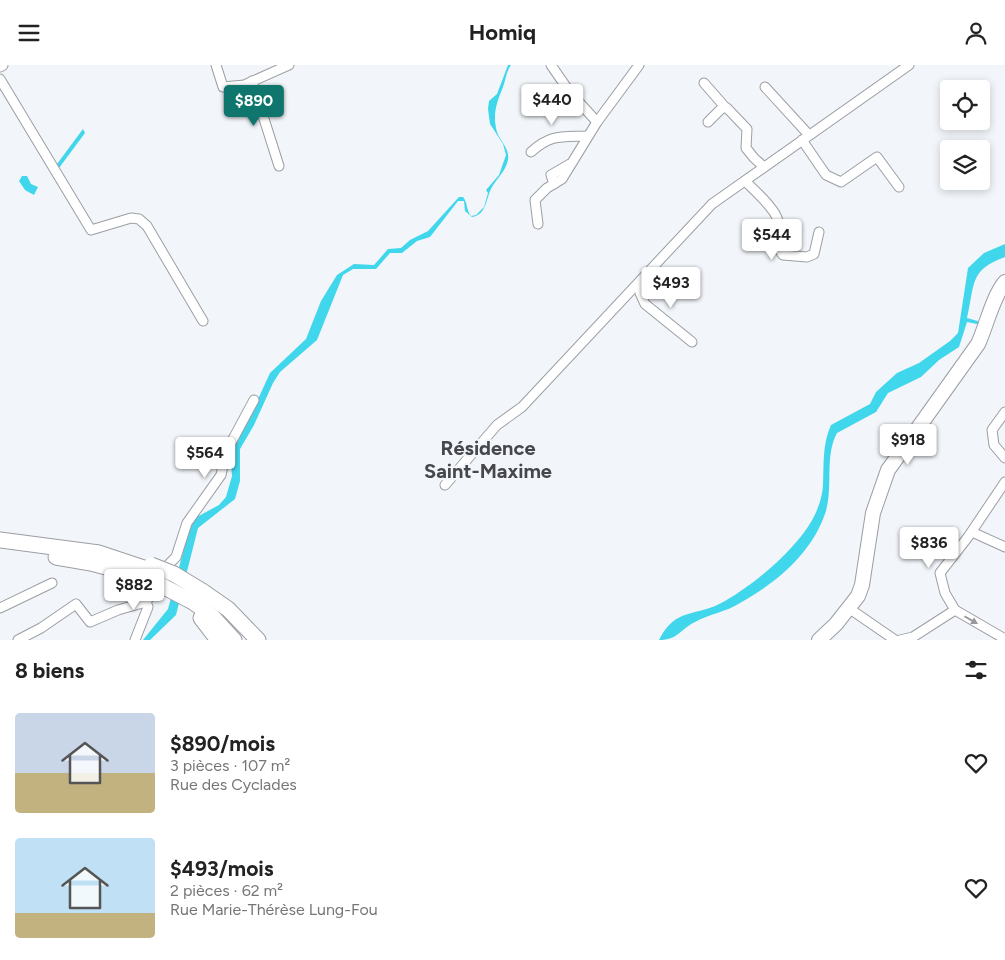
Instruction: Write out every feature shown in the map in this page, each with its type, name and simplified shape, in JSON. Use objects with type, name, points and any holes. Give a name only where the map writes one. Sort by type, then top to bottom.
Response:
[{"type":"highway","points":[[0,540],[99,553],[195,599],[224,616],[246,640]]},
{"type":"highway","points":[[0,550],[68,559],[149,578]]},
{"type":"highway","points":[[195,599],[203,620],[218,640]]},
{"type":"highway","points":[[195,599],[234,640]]},
{"type":"highway","points":[[195,599],[228,609],[258,640]]},
{"type":"main road","points":[[819,640],[850,609],[862,585],[873,513],[888,470],[978,344],[988,324],[995,299],[1005,283]]},
{"type":"street","points":[[216,65],[223,87],[244,85],[289,65]]},
{"type":"street","points":[[551,65],[569,91],[597,121]]},
{"type":"street","points":[[538,224],[535,200],[562,179],[597,121],[639,65]]},
{"type":"street","points":[[445,485],[497,425],[522,407],[712,204],[909,65]]},
{"type":"street","points":[[0,79],[91,229],[131,218],[139,219],[147,226],[203,321]]},
{"type":"street","points":[[252,81],[279,167]]},
{"type":"street","points":[[704,83],[747,129],[746,148],[764,167]]},
{"type":"street","points":[[765,87],[805,138],[826,175],[841,182],[876,157],[900,187]]},
{"type":"street","points":[[708,123],[725,107]]},
{"type":"street","points":[[530,152],[543,141],[552,138],[587,136]]},
{"type":"street","points":[[745,181],[775,214],[778,220],[776,241],[783,255],[807,257],[814,254],[820,232]]},
{"type":"street","points":[[641,280],[640,293],[645,304],[692,342]]},
{"type":"street","points":[[167,566],[176,557],[188,523],[221,475],[226,452],[254,400]]},
{"type":"street","points":[[1005,412],[992,430],[994,445],[1005,458]]},
{"type":"street","points":[[1005,482],[972,532],[940,573],[945,593],[956,610],[1005,639]]},
{"type":"street","points":[[972,532],[1005,547]]},
{"type":"street","points":[[135,640],[148,607],[146,602],[149,578]]},
{"type":"street","points":[[0,608],[52,583]]},
{"type":"street","points":[[18,640],[41,628],[76,605],[90,622],[118,610],[146,602]]},
{"type":"street","points":[[850,609],[895,640]]},
{"type":"street","points":[[900,640],[913,637],[956,610]]},
{"type":"water","points":[[508,65],[511,65],[497,103],[495,114],[497,132],[508,152],[508,160],[492,187],[484,206],[488,193],[486,190],[499,175],[506,155],[503,144],[490,124],[489,101],[497,94]]},
{"type":"water","points":[[83,129],[85,133],[59,168],[57,164]]},
{"type":"water","points":[[22,176],[27,176],[31,184],[38,187],[34,195],[25,190],[19,181]]},
{"type":"water","points":[[459,197],[465,199],[471,216],[476,215],[484,207],[481,213],[472,217],[465,211],[464,201],[458,201],[430,237],[417,241],[402,253],[390,253],[376,269],[353,269],[343,275],[317,340],[280,372],[240,449],[240,481],[235,499],[198,528],[176,615],[150,640],[143,640],[168,609],[190,526],[195,518],[219,505],[226,497],[232,476],[230,450],[249,419],[270,373],[306,339],[321,301],[337,275],[354,264],[374,265],[388,249],[401,248],[410,240],[428,231]]},
{"type":"water","points":[[1005,244],[1005,257],[985,267],[979,273],[973,287],[967,318],[981,322],[982,325],[967,322],[959,347],[939,360],[921,377],[888,393],[876,412],[837,433],[831,452],[829,494],[825,514],[811,542],[791,566],[779,577],[735,606],[695,622],[675,636],[659,640],[672,622],[680,617],[715,606],[745,588],[773,565],[798,540],[818,507],[823,485],[825,447],[831,425],[870,404],[876,392],[897,373],[919,363],[958,333],[968,268],[984,253]]},
{"type":"district","name":"Résidence Saint-Maxime","points":[[488,460]]}]
